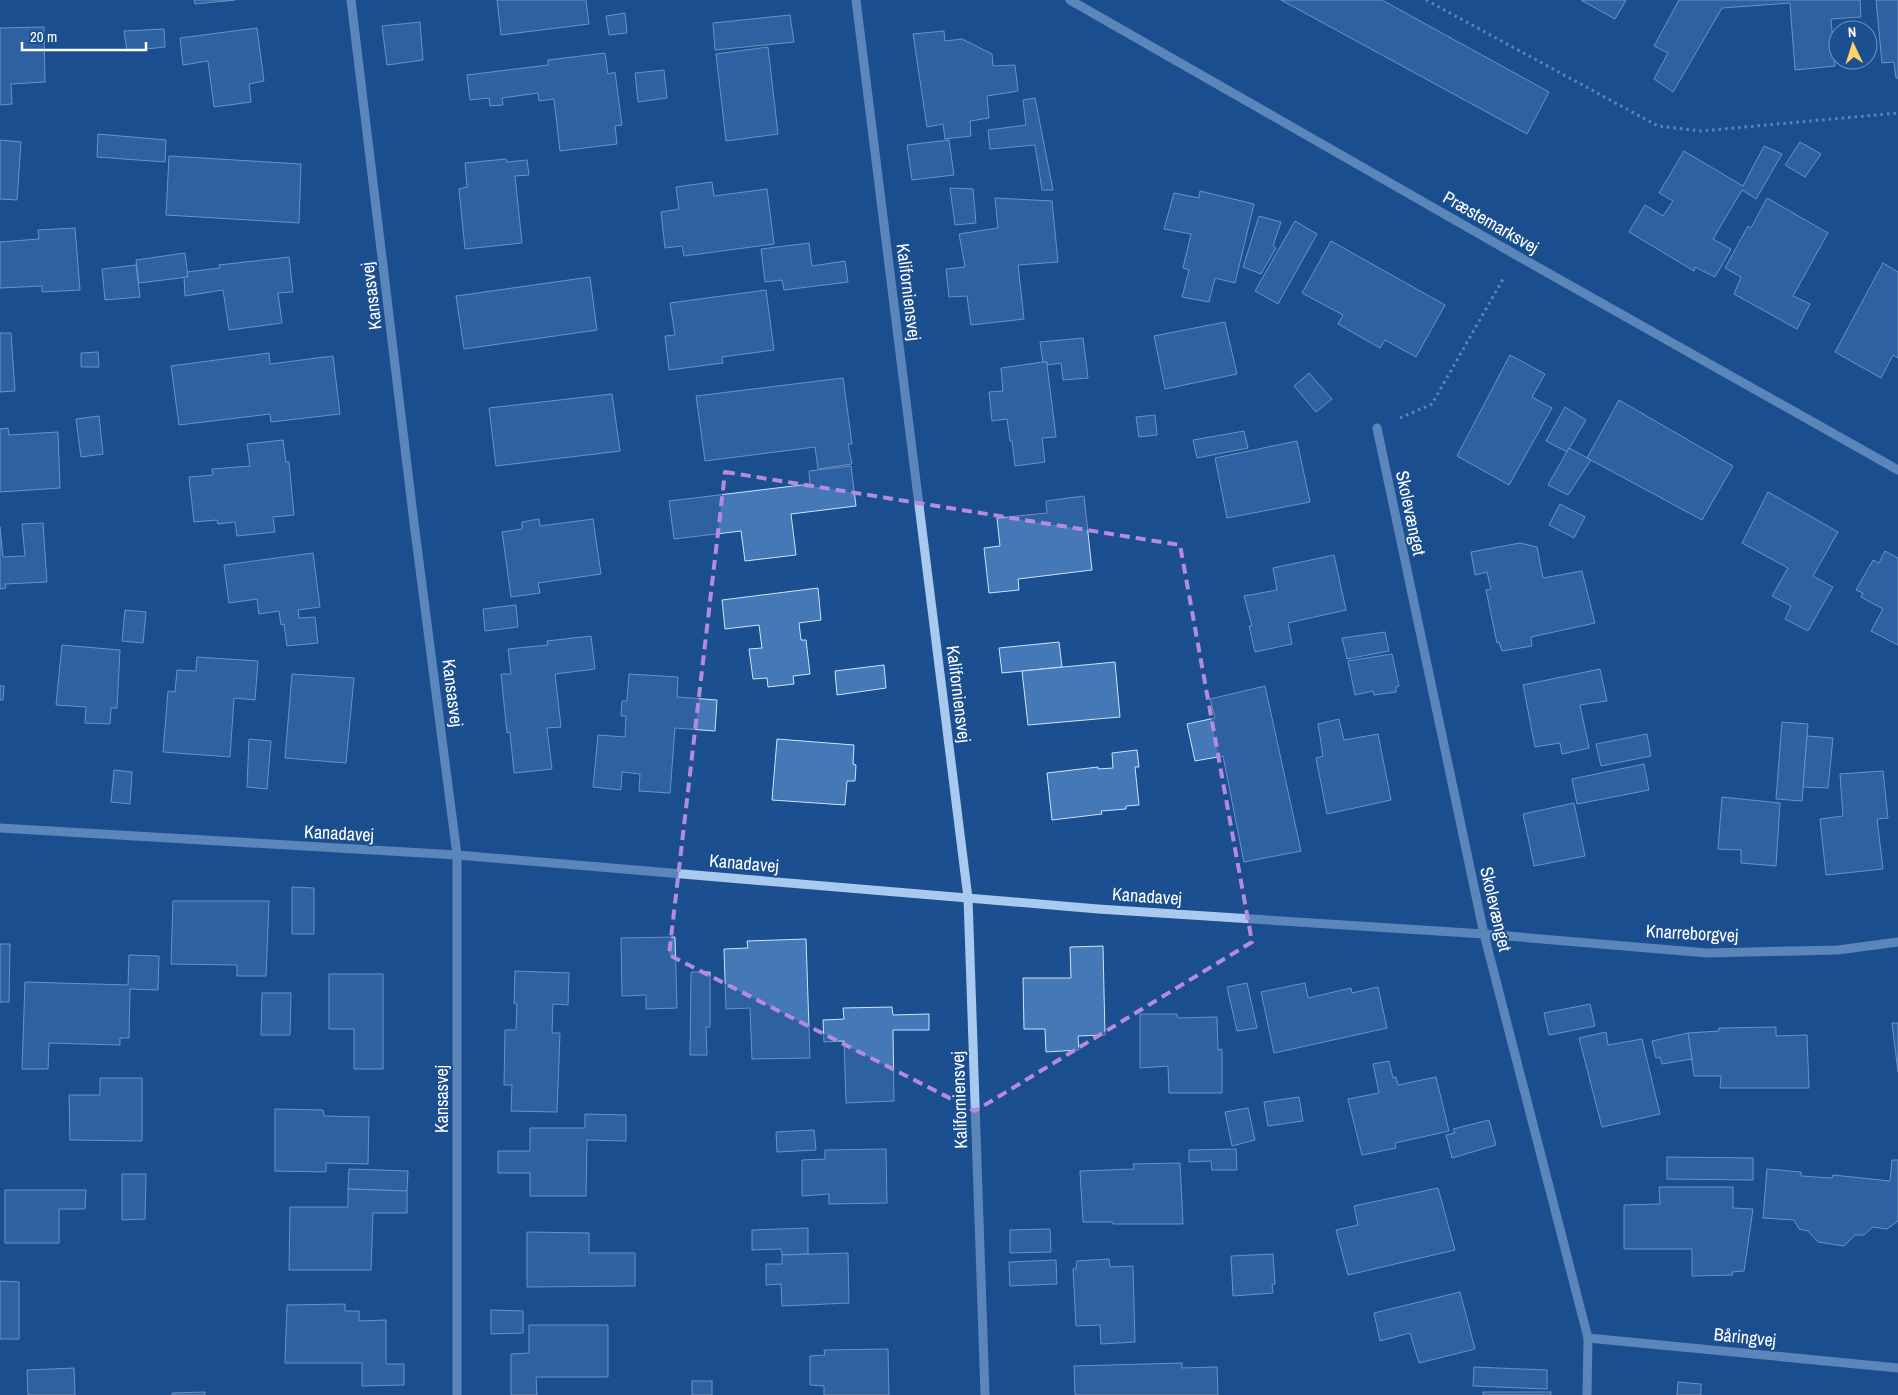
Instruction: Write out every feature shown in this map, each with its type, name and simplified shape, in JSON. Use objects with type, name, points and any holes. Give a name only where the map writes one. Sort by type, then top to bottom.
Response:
[{"type":"street","name":"Kansasvej","points":[[351,0],[413,513],[457,855],[457,1395]]},
{"type":"street","name":"Kaliforniensvej","points":[[856,0],[968,898],[985,1395]]},
{"type":"street","name":"Præstemarksvej","points":[[1070,0],[1516,255],[1898,470]]},
{"type":"street","name":"Skolevænget","points":[[1377,428],[1484,934],[1588,1338],[1588,1395]]},
{"type":"street","name":"Kanadavej","points":[[0,828],[457,855],[1098,909],[1484,934]]},
{"type":"street","name":"Knarreborgvej","points":[[1484,934],[1707,953],[1838,950],[1898,942]]},
{"type":"street","name":"Båringvej","points":[[1588,1338],[1898,1368]]},
{"type":"path","points":[[1426,0],[1658,126],[1701,131],[1898,113]]},
{"type":"path","points":[[1377,428],[1432,404],[1516,255]]},
{"type":"highlighted area","points":[[725,472],[1180,545],[1252,942],[975,1111],[669,955]]},
{"type":"building","points":[[194,0],[235,0],[195,4]]},
{"type":"building","points":[[497,0],[586,0],[589,24],[501,35]]},
{"type":"building","points":[[1281,0],[1382,0],[1549,92],[1527,134]]},
{"type":"building","points":[[1581,0],[1626,0],[1615,19]]},
{"type":"building","points":[[1679,0],[1860,0],[1861,17],[1828,20],[1828,67],[1795,70],[1790,3],[1722,8],[1673,92],[1654,79],[1668,53],[1654,46]]},
{"type":"building","points":[[1876,0],[1898,0],[1898,78],[1896,78],[1894,62],[1882,63]]},
{"type":"building","points":[[625,13],[627,33],[609,35],[606,16]]},
{"type":"building","points":[[790,15],[794,42],[715,50],[713,23]]},
{"type":"building","points":[[420,22],[423,60],[387,65],[382,26]]},
{"type":"building","points":[[44,27],[45,82],[11,84],[12,104],[0,105],[0,28]]},
{"type":"building","points":[[257,28],[264,81],[249,84],[251,102],[214,107],[208,61],[183,65],[180,38]]},
{"type":"building","points":[[164,29],[165,47],[127,51],[124,31]]},
{"type":"building","points":[[944,31],[945,41],[962,39],[992,54],[993,66],[1015,65],[1018,91],[987,96],[989,118],[970,121],[971,136],[945,139],[943,124],[927,127],[913,34]]},
{"type":"building","points":[[768,47],[778,134],[726,141],[716,54]]},
{"type":"building","points":[[605,53],[608,74],[615,72],[622,125],[615,126],[617,144],[560,151],[554,99],[539,101],[538,93],[502,98],[503,105],[490,106],[489,98],[470,100],[467,75],[548,65],[548,60]]},
{"type":"building","points":[[664,70],[667,98],[638,102],[635,73]]},
{"type":"building","points":[[1035,98],[1053,190],[1042,190],[1035,145],[990,149],[988,130],[1026,125],[1023,100]]},
{"type":"building","points":[[98,134],[166,140],[165,162],[97,157]]},
{"type":"building","points":[[0,140],[21,142],[17,200],[0,199]]},
{"type":"building","points":[[949,140],[954,175],[912,180],[907,145]]},
{"type":"building","points":[[1800,142],[1821,154],[1805,177],[1785,165]]},
{"type":"building","points":[[1764,146],[1782,154],[1756,199],[1742,190],[1713,239],[1731,249],[1715,277],[1695,267],[1694,271],[1629,232],[1645,205],[1663,216],[1673,201],[1659,193],[1684,151],[1743,186]]},
{"type":"building","points":[[169,156],[301,164],[299,223],[166,215]]},
{"type":"building","points":[[506,159],[507,162],[527,160],[529,175],[515,176],[522,243],[465,249],[459,189],[467,187],[465,163]]},
{"type":"building","points":[[712,182],[714,196],[767,189],[774,244],[684,256],[682,246],[665,248],[661,212],[679,209],[676,187]]},
{"type":"building","points":[[950,188],[973,189],[976,223],[955,225]]},
{"type":"building","points":[[1200,191],[1254,204],[1235,283],[1215,278],[1209,302],[1182,297],[1189,270],[1183,268],[1191,234],[1164,229],[1174,193],[1199,198]]},
{"type":"building","points":[[995,198],[1052,201],[1058,262],[1018,265],[1024,319],[971,325],[967,296],[949,297],[946,269],[965,267],[959,234],[998,228]]},
{"type":"building","points":[[1767,198],[1828,233],[1793,296],[1810,304],[1797,329],[1734,294],[1741,277],[1725,268],[1748,226],[1751,228]]},
{"type":"building","points":[[1259,216],[1281,222],[1273,246],[1276,248],[1261,274],[1243,267]]},
{"type":"building","points":[[1295,221],[1317,234],[1278,304],[1255,291]]},
{"type":"building","points":[[75,228],[80,290],[42,292],[42,286],[0,288],[0,242],[39,239],[38,230]]},
{"type":"building","points":[[1331,241],[1445,305],[1416,357],[1385,340],[1380,348],[1338,324],[1343,315],[1302,293]]},
{"type":"building","points":[[809,243],[812,266],[845,261],[848,282],[784,290],[782,280],[765,282],[761,249]]},
{"type":"building","points":[[185,253],[188,277],[139,283],[136,260]]},
{"type":"building","points":[[289,257],[293,292],[278,293],[282,323],[229,330],[223,290],[185,296],[184,277],[188,277],[187,272],[220,268],[219,265]]},
{"type":"building","points":[[1883,263],[1898,272],[1898,358],[1893,355],[1881,378],[1835,352]]},
{"type":"building","points":[[136,265],[140,297],[105,300],[102,269]]},
{"type":"building","points":[[590,277],[597,330],[464,349],[456,296]]},
{"type":"building","points":[[766,290],[774,350],[722,357],[723,363],[669,370],[665,336],[675,335],[670,303]]},
{"type":"building","points":[[1225,322],[1237,374],[1165,389],[1154,336]]},
{"type":"building","points":[[0,333],[11,333],[15,391],[0,392]]},
{"type":"building","points":[[1083,338],[1088,378],[1063,380],[1061,363],[1047,365],[1047,362],[1043,362],[1040,342]]},
{"type":"building","points":[[98,352],[99,367],[81,367],[81,353]]},
{"type":"building","points":[[269,353],[270,364],[333,356],[340,414],[271,422],[270,414],[179,425],[171,366]]},
{"type":"building","points":[[1510,355],[1545,374],[1532,397],[1552,408],[1509,485],[1457,456]]},
{"type":"building","points":[[1047,362],[1056,437],[1042,438],[1045,462],[1015,466],[1007,419],[992,421],[989,392],[1003,391],[1001,368]]},
{"type":"building","points":[[1309,373],[1332,399],[1316,412],[1294,386]]},
{"type":"building","points":[[843,378],[852,444],[848,444],[852,464],[818,469],[815,447],[705,461],[696,396]]},
{"type":"building","points":[[612,394],[620,451],[496,466],[489,408]]},
{"type":"building","points":[[1619,400],[1733,466],[1702,520],[1587,458]]},
{"type":"building","points":[[1565,407],[1586,420],[1567,452],[1546,441]]},
{"type":"building","points":[[1155,415],[1157,435],[1139,437],[1136,417]]},
{"type":"building","points":[[99,416],[103,454],[81,457],[76,419]]},
{"type":"building","points":[[8,428],[9,435],[58,432],[60,488],[0,492],[0,429]]},
{"type":"building","points":[[1244,431],[1248,448],[1197,458],[1193,440]]},
{"type":"building","points":[[283,440],[286,462],[289,462],[294,515],[273,517],[275,532],[237,536],[235,522],[218,524],[217,520],[194,522],[189,477],[213,475],[212,469],[250,466],[247,444]]},
{"type":"building","points":[[1297,441],[1310,502],[1227,518],[1215,458]]},
{"type":"building","points":[[1569,448],[1591,460],[1568,495],[1548,485]]},
{"type":"building","points":[[851,466],[856,506],[791,514],[796,555],[745,561],[741,531],[674,539],[669,501],[810,484],[809,471]]},
{"type":"building","points":[[1768,492],[1838,532],[1813,576],[1833,587],[1808,631],[1785,619],[1791,606],[1772,596],[1788,568],[1742,543]]},
{"type":"building","points":[[1084,496],[1092,570],[1018,579],[1019,590],[989,593],[984,548],[1000,546],[997,518],[1047,513],[1046,501]]},
{"type":"building","points":[[1560,504],[1585,517],[1574,538],[1549,525]]},
{"type":"building","points":[[539,519],[540,526],[593,519],[601,574],[538,583],[540,593],[511,597],[502,532],[522,529],[522,522]]},
{"type":"building","points":[[43,523],[47,582],[5,584],[6,588],[0,589],[0,527],[3,557],[25,556],[22,524]]},
{"type":"building","points":[[1520,543],[1537,547],[1543,578],[1582,571],[1595,623],[1531,637],[1532,646],[1502,651],[1499,642],[1497,643],[1486,590],[1491,589],[1487,572],[1475,575],[1471,552]]},
{"type":"building","points":[[1885,551],[1898,558],[1898,645],[1871,631],[1883,609],[1861,597],[1863,593],[1856,590],[1873,560],[1879,563]]},
{"type":"building","points":[[313,553],[320,607],[298,610],[299,618],[315,617],[318,643],[287,646],[284,624],[281,625],[279,611],[259,614],[257,599],[229,603],[224,565]]},
{"type":"building","points":[[1334,555],[1346,610],[1288,623],[1292,644],[1255,652],[1249,626],[1252,626],[1244,596],[1277,590],[1273,568]]},
{"type":"building","points":[[818,588],[821,620],[799,623],[801,640],[806,640],[810,674],[793,676],[794,684],[768,687],[767,678],[753,679],[749,649],[762,648],[759,625],[725,629],[722,600]]},
{"type":"building","points":[[516,605],[518,627],[485,631],[483,609]]},
{"type":"building","points":[[125,610],[146,612],[143,643],[122,641]]},
{"type":"building","points":[[1385,632],[1389,651],[1347,659],[1342,638]]},
{"type":"building","points":[[591,636],[595,669],[555,674],[561,727],[547,728],[552,769],[514,773],[510,732],[507,733],[501,674],[511,674],[508,649],[548,645],[547,641]]},
{"type":"building","points":[[1059,642],[1062,667],[1002,673],[999,648]]},
{"type":"building","points":[[62,645],[120,650],[117,708],[111,708],[110,724],[85,723],[86,707],[56,705]]},
{"type":"building","points":[[1392,654],[1399,686],[1396,687],[1396,692],[1374,695],[1373,691],[1355,695],[1348,661]]},
{"type":"building","points":[[197,657],[258,661],[255,700],[234,698],[230,757],[163,752],[168,691],[175,692],[177,670],[196,671]]},
{"type":"building","points":[[1115,662],[1120,717],[1028,725],[1022,671]]},
{"type":"building","points":[[884,665],[886,688],[837,695],[835,671]]},
{"type":"building","points":[[1600,669],[1607,701],[1580,705],[1589,748],[1562,754],[1560,743],[1535,747],[1523,685]]},
{"type":"building","points":[[292,674],[354,678],[346,763],[285,758]]},
{"type":"building","points":[[629,674],[678,677],[677,697],[717,700],[715,731],[675,728],[670,793],[639,791],[640,774],[622,772],[621,790],[593,787],[598,735],[625,737],[626,716],[621,716],[622,701],[627,701]]},
{"type":"building","points":[[0,686],[4,686],[3,700],[0,700]]},
{"type":"building","points":[[1265,686],[1301,851],[1244,862],[1223,756],[1195,761],[1187,724],[1215,718],[1210,699]]},
{"type":"building","points":[[1339,719],[1344,740],[1378,734],[1391,800],[1327,814],[1316,758],[1323,756],[1318,724]]},
{"type":"building","points":[[1782,722],[1808,724],[1802,801],[1776,799]]},
{"type":"building","points":[[1647,734],[1651,756],[1601,766],[1596,744]]},
{"type":"building","points":[[1807,736],[1833,738],[1828,788],[1803,787]]},
{"type":"building","points":[[249,739],[271,741],[267,789],[247,787]]},
{"type":"building","points":[[777,739],[854,745],[853,764],[856,765],[855,781],[847,781],[845,805],[772,800]]},
{"type":"building","points":[[1137,750],[1139,767],[1135,767],[1139,805],[1126,806],[1126,809],[1101,811],[1102,814],[1052,820],[1047,773],[1098,767],[1098,769],[1113,768],[1112,753]]},
{"type":"building","points":[[1644,764],[1649,790],[1577,804],[1572,779]]},
{"type":"building","points":[[114,770],[132,772],[130,804],[111,802]]},
{"type":"building","points":[[1883,771],[1888,818],[1877,819],[1883,869],[1826,875],[1820,819],[1843,816],[1840,774]]},
{"type":"building","points":[[1722,797],[1780,803],[1776,866],[1741,863],[1741,850],[1718,849]]},
{"type":"building","points":[[1574,803],[1585,856],[1534,866],[1523,814]]},
{"type":"building","points":[[292,887],[314,888],[314,934],[292,934]]},
{"type":"building","points":[[173,901],[269,901],[266,976],[237,976],[237,965],[171,964]]},
{"type":"building","points":[[675,937],[677,1008],[646,1009],[646,995],[622,996],[621,938]]},
{"type":"building","points":[[806,939],[810,1058],[752,1059],[750,1008],[726,1009],[724,949],[748,948],[747,941]]},
{"type":"building","points":[[0,944],[10,944],[9,1002],[0,1002]]},
{"type":"building","points":[[1103,946],[1105,1035],[1078,1036],[1079,1050],[1046,1052],[1045,1029],[1024,1029],[1023,978],[1071,978],[1070,947]]},
{"type":"building","points":[[129,955],[159,956],[158,990],[130,989],[129,1038],[120,1038],[120,1045],[49,1043],[48,1069],[22,1069],[25,982],[128,985]]},
{"type":"building","points":[[515,971],[569,973],[568,1005],[553,1004],[552,1033],[560,1033],[557,1112],[511,1111],[512,1085],[504,1085],[505,1030],[516,1030],[517,1004],[514,1003]]},
{"type":"building","points":[[691,972],[710,972],[710,1027],[706,1027],[707,1055],[690,1055]]},
{"type":"building","points":[[329,974],[383,974],[383,1069],[354,1069],[354,1029],[329,1029]]},
{"type":"building","points":[[1247,983],[1257,1028],[1237,1031],[1227,987]]},
{"type":"building","points":[[1305,983],[1308,998],[1351,988],[1352,993],[1378,987],[1387,1028],[1274,1053],[1261,992]]},
{"type":"building","points":[[262,993],[291,993],[290,1035],[261,1035]]},
{"type":"building","points":[[1590,1004],[1595,1026],[1549,1035],[1544,1013]]},
{"type":"building","points":[[892,1007],[893,1015],[929,1014],[929,1030],[893,1030],[894,1101],[846,1103],[844,1041],[824,1042],[823,1020],[844,1019],[843,1008]]},
{"type":"building","points":[[1140,1014],[1177,1014],[1178,1018],[1217,1017],[1218,1050],[1222,1049],[1222,1093],[1169,1093],[1168,1066],[1140,1068]]},
{"type":"building","points":[[1892,1023],[1898,1023],[1898,1072]]},
{"type":"building","points":[[1776,1027],[1776,1036],[1807,1035],[1809,1088],[1720,1088],[1721,1076],[1694,1076],[1688,1033],[1719,1031],[1719,1028]]},
{"type":"building","points":[[1606,1032],[1608,1045],[1642,1039],[1660,1114],[1602,1127],[1579,1038]]},
{"type":"building","points":[[1688,1033],[1692,1059],[1662,1064],[1660,1057],[1656,1058],[1652,1041]]},
{"type":"building","points":[[1389,1061],[1393,1078],[1396,1077],[1398,1085],[1436,1077],[1449,1131],[1395,1143],[1396,1148],[1362,1155],[1348,1099],[1379,1093],[1373,1064]]},
{"type":"building","points":[[100,1078],[142,1078],[142,1141],[70,1140],[69,1095],[100,1095]]},
{"type":"building","points":[[1299,1097],[1303,1121],[1268,1126],[1264,1102]]},
{"type":"building","points":[[1248,1108],[1255,1140],[1232,1146],[1225,1112]]},
{"type":"building","points":[[275,1109],[323,1110],[324,1116],[369,1117],[368,1164],[326,1163],[326,1172],[275,1171]]},
{"type":"building","points":[[585,1114],[626,1115],[626,1141],[587,1140],[586,1196],[530,1196],[530,1173],[498,1173],[498,1151],[530,1151],[530,1128],[585,1128]]},
{"type":"building","points":[[1489,1120],[1496,1145],[1452,1158],[1446,1135],[1455,1133],[1453,1129]]},
{"type":"building","points":[[814,1130],[816,1150],[777,1152],[776,1132]]},
{"type":"building","points":[[886,1149],[887,1203],[829,1204],[829,1194],[802,1196],[802,1160],[825,1159],[825,1150]]},
{"type":"building","points":[[1236,1149],[1237,1170],[1212,1170],[1211,1161],[1189,1162],[1189,1150]]},
{"type":"building","points":[[1667,1157],[1753,1158],[1753,1180],[1667,1179]]},
{"type":"building","points":[[1892,1160],[1898,1160],[1898,1221],[1887,1229],[1873,1227],[1864,1235],[1855,1235],[1844,1246],[1818,1242],[1808,1231],[1799,1229],[1794,1220],[1763,1218],[1767,1169],[1801,1172],[1801,1176],[1832,1178],[1833,1175],[1890,1181]]},
{"type":"building","points":[[1180,1163],[1183,1224],[1083,1222],[1080,1171],[1134,1169],[1133,1164]]},
{"type":"building","points":[[349,1169],[408,1171],[407,1191],[348,1189]]},
{"type":"building","points":[[122,1174],[146,1174],[145,1219],[122,1220]]},
{"type":"building","points":[[1659,1187],[1733,1187],[1733,1208],[1753,1209],[1744,1271],[1732,1272],[1733,1275],[1692,1276],[1692,1249],[1624,1249],[1624,1205],[1660,1204]]},
{"type":"building","points":[[1438,1188],[1455,1250],[1348,1275],[1336,1230],[1358,1225],[1354,1206]]},
{"type":"building","points":[[348,1189],[407,1191],[407,1213],[373,1213],[371,1270],[289,1270],[290,1207],[348,1207]]},
{"type":"building","points":[[5,1190],[86,1190],[85,1209],[59,1209],[59,1243],[5,1243]]},
{"type":"building","points":[[808,1228],[808,1254],[782,1255],[781,1249],[752,1250],[752,1230]]},
{"type":"building","points":[[1050,1229],[1051,1252],[1010,1253],[1010,1230]]},
{"type":"building","points":[[527,1232],[589,1233],[589,1253],[635,1253],[635,1286],[527,1287]]},
{"type":"building","points":[[848,1253],[849,1303],[782,1306],[781,1284],[766,1285],[766,1264],[782,1264],[782,1255]]},
{"type":"building","points":[[1273,1254],[1275,1284],[1272,1285],[1273,1293],[1233,1296],[1231,1256]]},
{"type":"building","points":[[1109,1259],[1110,1267],[1133,1266],[1135,1342],[1101,1344],[1100,1325],[1076,1326],[1073,1269],[1076,1269],[1077,1261]]},
{"type":"building","points":[[1056,1260],[1057,1284],[1010,1286],[1009,1262]]},
{"type":"building","points":[[0,1281],[19,1282],[19,1339],[0,1339]]},
{"type":"building","points":[[1460,1292],[1475,1349],[1419,1363],[1410,1333],[1380,1341],[1374,1313]]},
{"type":"building","points":[[345,1304],[345,1311],[359,1311],[359,1321],[386,1320],[386,1364],[404,1364],[404,1385],[362,1386],[362,1363],[285,1363],[287,1305]]},
{"type":"building","points":[[491,1310],[523,1311],[523,1333],[491,1334]]},
{"type":"building","points":[[529,1325],[608,1325],[608,1377],[536,1377],[537,1395],[511,1395],[511,1354],[529,1353]]},
{"type":"building","points":[[888,1349],[889,1395],[824,1395],[824,1386],[810,1385],[810,1356],[825,1355],[824,1350]]},
{"type":"building","points":[[1182,1363],[1182,1368],[1217,1367],[1218,1395],[1075,1395],[1074,1366]]},
{"type":"building","points":[[1474,1367],[1547,1370],[1547,1389],[1473,1386]]},
{"type":"building","points":[[74,1368],[75,1395],[28,1395],[27,1370]]},
{"type":"building","points":[[692,1381],[712,1381],[712,1395],[692,1395]]},
{"type":"building","points":[[1678,1382],[1701,1384],[1701,1395],[1677,1395]]},
{"type":"building","points":[[205,1392],[205,1395],[172,1395],[172,1393]]},
{"type":"building","points":[[1483,1392],[1551,1392],[1551,1395],[1483,1395]]}]
